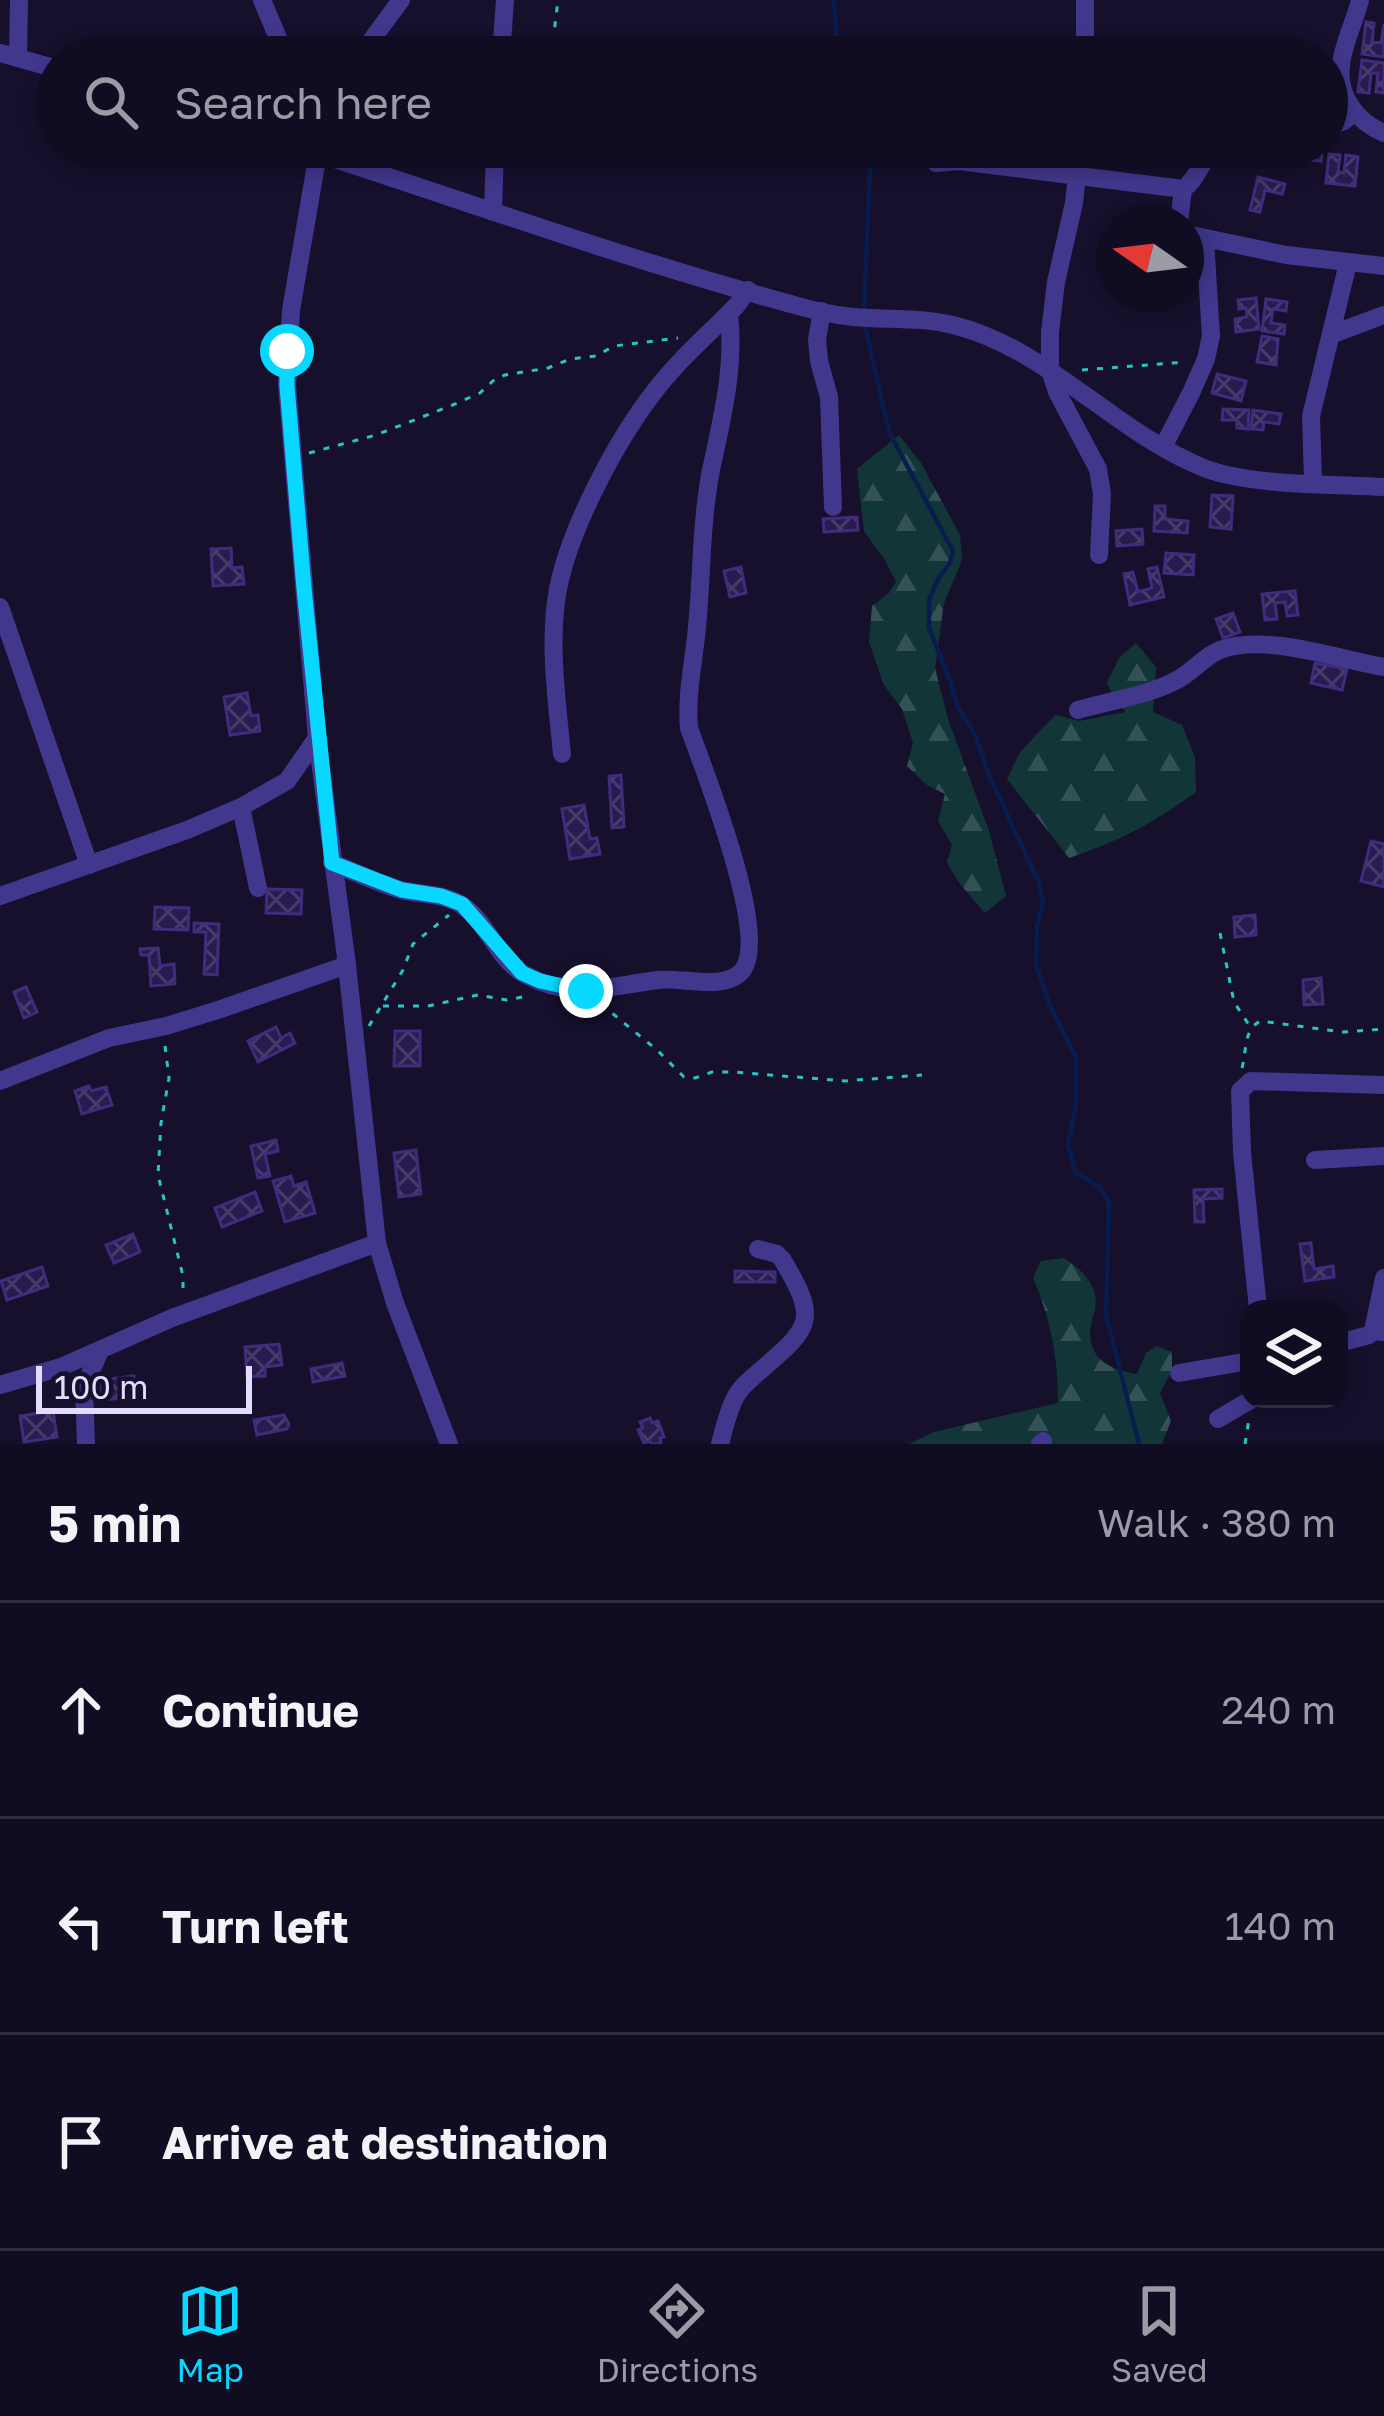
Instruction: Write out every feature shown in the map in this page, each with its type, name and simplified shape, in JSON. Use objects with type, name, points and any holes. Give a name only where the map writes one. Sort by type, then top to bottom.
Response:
[{"type":"street","points":[[9,55],[20,0]]},
{"type":"street","points":[[262,0],[277,36]]},
{"type":"street","points":[[374,36],[401,0]]},
{"type":"street","points":[[502,36],[505,0]]},
{"type":"street","points":[[1085,0],[1085,36]]},
{"type":"street","points":[[1348,42],[1360,0]]},
{"type":"street","points":[[1348,96],[1353,113],[1384,133]]},
{"type":"street","points":[[1348,117],[1353,113]]},
{"type":"street","points":[[308,168],[287,386],[317,738],[377,1243],[449,1444]]},
{"type":"street","points":[[363,168],[545,230],[822,310],[952,325],[1016,349],[1163,448],[1209,470],[1384,487]]},
{"type":"street","points":[[493,212],[494,168]]},
{"type":"street","points":[[1018,168],[1183,190],[1200,168]]},
{"type":"street","points":[[1078,168],[1050,332],[1057,392],[1098,469],[1100,555]]},
{"type":"street","points":[[1181,204],[1183,190]]},
{"type":"street","points":[[1204,239],[1286,255],[1384,266]]},
{"type":"street","points":[[1313,482],[1311,416],[1348,263]]},
{"type":"street","points":[[1163,448],[1206,359],[1212,321],[1204,269]]},
{"type":"street","points":[[562,754],[554,649],[557,592],[570,543],[626,434],[656,390],[748,290]]},
{"type":"street","points":[[822,310],[817,339],[830,397],[833,507]]},
{"type":"street","points":[[332,863],[402,890],[462,904],[512,965],[557,985],[586,991],[661,979],[728,979],[744,968],[749,920],[743,884],[689,728],[687,709],[700,550],[728,391],[729,314]]},
{"type":"street","points":[[1333,334],[1379,322]]},
{"type":"street","points":[[0,607],[89,865]]},
{"type":"street","points":[[1078,710],[1168,685],[1223,648],[1284,645],[1384,667]]},
{"type":"street","points":[[0,896],[241,807],[286,781],[317,738]]},
{"type":"street","points":[[286,781],[324,800]]},
{"type":"street","points":[[241,807],[258,888]]},
{"type":"street","points":[[0,1081],[110,1038],[166,1026],[347,965]]},
{"type":"street","points":[[1257,1300],[1238,1104],[1243,1086],[1252,1081],[1384,1085]]},
{"type":"street","points":[[1316,1160],[1384,1156]]},
{"type":"street","points":[[3,1379],[61,1367],[172,1318],[377,1243]]},
{"type":"street","points":[[720,1444],[735,1397],[805,1326],[807,1315],[789,1270],[777,1254],[758,1249]]},
{"type":"street","points":[[1348,1340],[1378,1332],[1384,1278]]},
{"type":"street","points":[[86,1444],[84,1388],[99,1353]]},
{"type":"street","points":[[1179,1373],[1240,1363]]},
{"type":"street","points":[[61,1367],[84,1388]]},
{"type":"street","points":[[1218,1419],[1240,1406]]},
{"type":"path","points":[[554,36],[558,0]]},
{"type":"path","points":[[294,473],[312,452],[376,435],[455,404],[505,375],[596,356],[614,346],[673,338],[702,342]]},
{"type":"path","points":[[1055,374],[1206,359]]},
{"type":"path","points":[[356,1048],[404,970],[412,944],[462,904]]},
{"type":"path","points":[[1220,934],[1234,1002],[1250,1027],[1240,1078],[1243,1086]]},
{"type":"path","points":[[381,1006],[428,1006],[478,995],[507,1000],[557,985]]},
{"type":"path","points":[[586,991],[684,1077],[712,1072],[820,1081],[922,1075]]},
{"type":"path","points":[[1250,1027],[1268,1022],[1343,1032],[1384,1030]]},
{"type":"path","points":[[166,1026],[169,1078],[158,1175],[184,1291],[172,1318]]},
{"type":"green space","points":[[899,435],[921,463],[960,535],[962,560],[944,603],[935,668],[1006,896],[985,913],[947,863],[952,845],[938,821],[945,794],[907,766],[913,743],[869,642],[872,606],[896,582],[864,531],[857,469]]},
{"type":"green space","points":[[1136,643],[1156,667],[1153,712],[1182,725],[1195,758],[1196,792],[1136,830],[1069,858],[1007,779],[1020,752],[1055,715],[1079,721],[1126,712],[1107,683],[1119,658]]},
{"type":"green space","points":[[1064,1258],[1083,1273],[1093,1289],[1090,1334],[1099,1358],[1137,1374],[1146,1353],[1156,1346],[1172,1352],[1172,1370],[1160,1393],[1171,1421],[1162,1444],[909,1444],[934,1432],[1058,1403],[1052,1339],[1033,1278],[1041,1261]]},
{"type":"building","points":[[1366,22],[1374,23],[1372,42],[1381,43],[1384,24],[1384,57],[1362,54]]},
{"type":"building","points":[[1362,60],[1384,63],[1384,93],[1376,92],[1378,73],[1371,73],[1369,93],[1358,92]]},
{"type":"building","points":[[1348,155],[1358,157],[1355,186],[1326,183],[1328,168],[1344,173]]},
{"type":"building","points":[[1258,177],[1285,184],[1282,194],[1265,190],[1260,212],[1250,210]]},
{"type":"building","points":[[1256,298],[1259,329],[1236,332],[1235,319],[1247,317],[1238,300]]},
{"type":"building","points":[[1266,299],[1287,302],[1286,311],[1273,309],[1271,323],[1285,325],[1284,334],[1262,331]]},
{"type":"building","points":[[1262,336],[1278,339],[1276,365],[1257,362]]},
{"type":"building","points":[[1217,374],[1246,381],[1241,401],[1212,393]]},
{"type":"building","points":[[1223,409],[1249,410],[1248,429],[1237,428],[1237,420],[1222,420]]},
{"type":"building","points":[[1253,410],[1281,414],[1279,424],[1264,422],[1263,430],[1251,429]]},
{"type":"building","points":[[1212,495],[1233,496],[1231,529],[1210,527]]},
{"type":"building","points":[[1155,506],[1165,506],[1165,519],[1188,521],[1187,533],[1154,531]]},
{"type":"building","points":[[857,517],[858,530],[824,532],[823,519]]},
{"type":"building","points":[[1142,529],[1143,544],[1117,546],[1116,531]]},
{"type":"building","points":[[231,548],[232,568],[242,567],[244,584],[213,586],[211,549]]},
{"type":"building","points":[[1166,553],[1194,555],[1193,575],[1164,573]]},
{"type":"building","points":[[741,567],[746,593],[730,597],[724,571]]},
{"type":"building","points":[[1157,567],[1164,597],[1130,605],[1124,574],[1133,572],[1138,592],[1152,588],[1148,569]]},
{"type":"building","points":[[1295,591],[1298,615],[1287,616],[1285,602],[1275,603],[1277,619],[1265,620],[1262,594]]},
{"type":"building","points":[[1233,613],[1240,632],[1223,638],[1216,619]]},
{"type":"building","points":[[1315,663],[1347,669],[1342,690],[1311,683]]},
{"type":"building","points":[[247,693],[251,716],[258,715],[260,731],[230,735],[224,697]]},
{"type":"building","points":[[621,775],[624,827],[612,828],[609,776]]},
{"type":"building","points":[[584,805],[590,839],[597,838],[600,854],[570,859],[562,809]]},
{"type":"building","points":[[1371,841],[1384,844],[1384,887],[1361,881]]},
{"type":"building","points":[[267,889],[302,890],[301,914],[266,913]]},
{"type":"building","points":[[155,907],[189,908],[188,930],[154,929]]},
{"type":"building","points":[[1255,915],[1256,935],[1235,937],[1234,917]]},
{"type":"building","points":[[194,923],[219,924],[217,975],[204,974],[206,932],[194,932]]},
{"type":"building","points":[[158,948],[160,966],[174,964],[175,984],[151,986],[149,955],[141,955],[140,949]]},
{"type":"building","points":[[1321,978],[1323,1004],[1304,1005],[1303,980]]},
{"type":"building","points":[[26,987],[37,1012],[24,1018],[14,992]]},
{"type":"building","points":[[276,1027],[281,1038],[290,1033],[295,1043],[258,1062],[248,1041]]},
{"type":"building","points":[[395,1031],[420,1031],[420,1066],[394,1066]]},
{"type":"building","points":[[89,1086],[91,1091],[106,1087],[112,1105],[82,1114],[75,1091]]},
{"type":"building","points":[[276,1140],[278,1151],[265,1154],[270,1176],[258,1178],[251,1146]]},
{"type":"building","points":[[416,1150],[421,1194],[399,1197],[394,1153]]},
{"type":"building","points":[[291,1176],[294,1186],[306,1182],[315,1213],[285,1222],[273,1181]]},
{"type":"building","points":[[1222,1189],[1222,1198],[1203,1199],[1204,1222],[1195,1222],[1194,1190]]},
{"type":"building","points":[[255,1192],[262,1211],[222,1227],[215,1208]]},
{"type":"building","points":[[133,1234],[140,1252],[114,1263],[106,1245]]},
{"type":"building","points":[[1311,1243],[1314,1269],[1333,1266],[1334,1277],[1305,1281],[1300,1244]]},
{"type":"building","points":[[42,1267],[48,1286],[7,1300],[1,1281]]},
{"type":"building","points":[[735,1271],[775,1272],[775,1282],[735,1282]]},
{"type":"building","points":[[279,1344],[282,1365],[265,1367],[265,1376],[247,1377],[245,1347]]},
{"type":"building","points":[[342,1363],[345,1376],[313,1382],[311,1369]]},
{"type":"building","points":[[134,1376],[136,1397],[101,1400],[100,1380]]},
{"type":"building","points":[[53,1411],[57,1437],[24,1442],[20,1416]]},
{"type":"building","points":[[284,1415],[287,1429],[257,1435],[254,1420]]},
{"type":"building","points":[[650,1418],[652,1423],[658,1421],[664,1437],[661,1444],[644,1443],[638,1430],[643,1428],[640,1422]]},
{"type":"waterway","points":[[834,0],[837,36]]},
{"type":"waterway","points":[[864,309],[870,168]]},
{"type":"waterway","points":[[864,321],[889,432],[953,551],[929,600],[929,628],[958,708],[975,734],[1039,883],[1043,903],[1036,965],[1076,1058],[1076,1104],[1068,1145],[1076,1173],[1099,1186],[1109,1203],[1106,1315],[1139,1444]]},
{"type":"route","points":[[287,351],[317,738],[332,863],[402,890],[462,904],[522,973],[586,991]]}]
